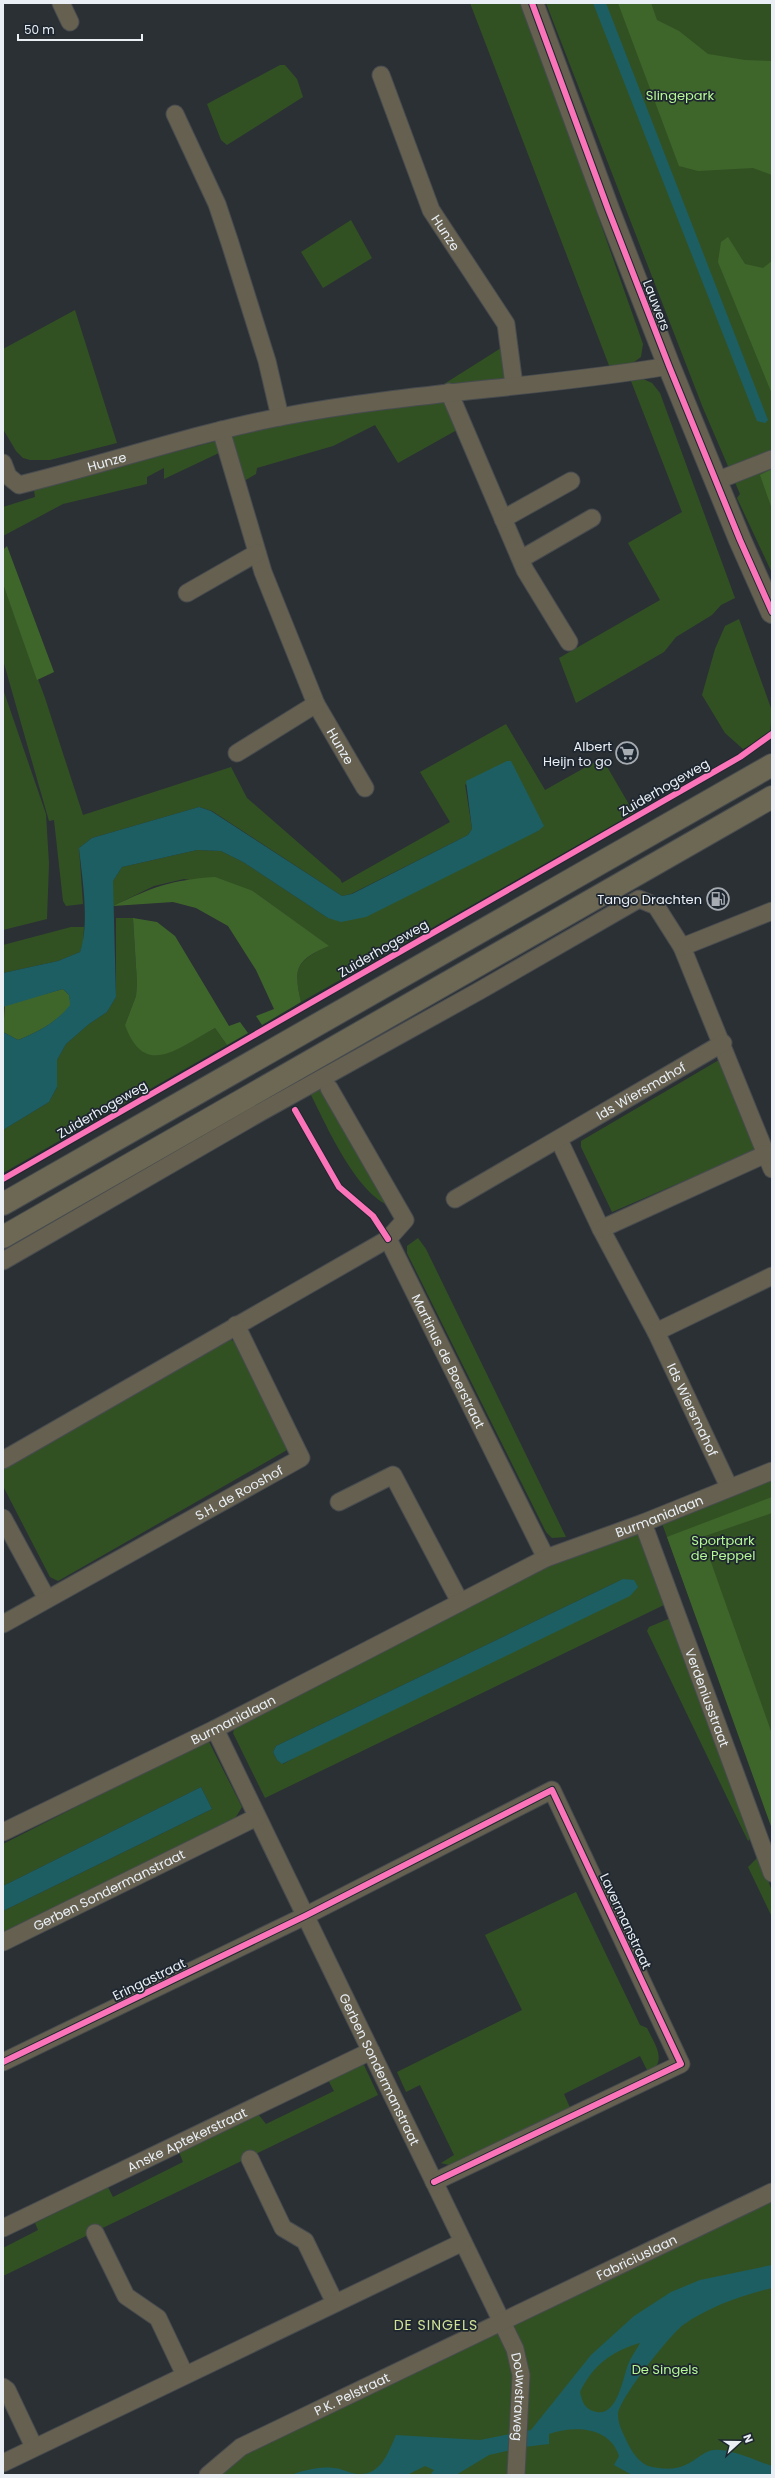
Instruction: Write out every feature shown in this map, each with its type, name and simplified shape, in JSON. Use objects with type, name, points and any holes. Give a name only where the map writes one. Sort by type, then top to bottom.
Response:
[{"type":"main road","points":[[3,1204],[772,765]]},
{"type":"main road","points":[[3,1237],[772,797]]},
{"type":"street","points":[[61,3],[70,22]]},
{"type":"street","name":"Lauwers","points":[[532,3],[608,209],[716,481],[772,612]]},
{"type":"street","name":"Hunze","points":[[382,75],[431,210],[506,324],[514,385]]},
{"type":"street","points":[[175,114],[217,204],[267,362],[280,417]]},
{"type":"street","name":"Hunze","points":[[3,463],[8,476],[19,485],[221,430],[280,417],[450,392],[608,376],[670,366]]},
{"type":"street","points":[[450,392],[521,559],[569,642]]},
{"type":"street","name":"Hunze","points":[[221,430],[257,553],[316,704],[365,788]]},
{"type":"street","points":[[716,481],[772,459]]},
{"type":"street","points":[[503,519],[571,481]]},
{"type":"street","points":[[521,559],[592,518]]},
{"type":"street","points":[[187,593],[257,553]]},
{"type":"street","points":[[237,752],[316,704]]},
{"type":"street","points":[[3,1261],[260,1112],[472,995],[639,899],[656,906],[682,947],[769,1161],[601,1229]]},
{"type":"street","points":[[682,947],[772,911]]},
{"type":"street","name":"Ids Wiersmahof","points":[[455,1199],[559,1140],[722,1043]]},
{"type":"street","points":[[3,1460],[388,1239],[405,1220],[329,1088]]},
{"type":"street","name":"Ids Wiersmahof","points":[[559,1140],[601,1229],[656,1332],[729,1487]]},
{"type":"street","name":"Martinus de Boerstraat","points":[[388,1239],[546,1558]]},
{"type":"street","points":[[656,1332],[772,1276]]},
{"type":"street","name":"S.H. de Rooshof","points":[[3,1624],[301,1458],[236,1325]]},
{"type":"street","name":"Burmanialaan","points":[[3,1832],[215,1729],[546,1558],[643,1523],[729,1487],[772,1471]]},
{"type":"street","points":[[339,1502],[394,1475],[460,1602]]},
{"type":"street","points":[[3,1518],[47,1599]]},
{"type":"street","name":"Verdeniusstraat","points":[[643,1523],[772,1873]]},
{"type":"street","name":"Gerben Sondermanstraat","points":[[215,1729],[501,2321]]},
{"type":"street","name":"Lavermanstraat","points":[[305,1916],[552,1790],[681,2064],[434,2182]]},
{"type":"street","name":"Gerben Sondermanstraat","points":[[3,1942],[257,1817]]},
{"type":"street","name":"Eringastraat","points":[[3,2062],[305,1916]]},
{"type":"street","name":"Anske Aptekerstraat","points":[[3,2228],[371,2051]]},
{"type":"street","points":[[250,2159],[283,2228],[305,2241],[335,2303]]},
{"type":"street","name":"Fabriciuslaan","points":[[501,2321],[772,2192]]},
{"type":"street","points":[[95,2233],[126,2296],[158,2318],[185,2375]]},
{"type":"street","points":[[3,2462],[463,2242]]},
{"type":"street","name":"Douwstraweg","points":[[501,2321],[514,2349],[520,2370],[516,2475]]},
{"type":"street","name":"P.K. Pelstraat","points":[[208,2475],[241,2447],[501,2321]]},
{"type":"street","points":[[3,2387],[8,2390],[34,2447]]},
{"type":"green space","points":[[470,3],[521,3],[527,14],[643,344],[641,357],[630,365],[610,368]]},
{"type":"green space","name":"Slingepark","points":[[546,3],[772,3],[772,573],[737,498],[740,494],[703,408]]},
{"type":"green space","points":[[618,3],[651,3],[657,20],[679,31],[708,54],[745,60],[772,61],[772,175],[753,168],[698,171],[679,166]]},
{"type":"green space","points":[[280,65],[285,65],[297,79],[303,97],[227,145],[221,140],[207,104]]},
{"type":"green space","points":[[351,220],[372,258],[323,288],[301,252]]},
{"type":"green space","points":[[728,237],[745,264],[763,268],[772,261],[772,394],[718,262],[721,242]]},
{"type":"green space","points":[[75,310],[117,443],[50,460],[30,460],[23,458],[16,451],[3,429],[3,349]]},
{"type":"green space","points":[[509,343],[514,385],[450,393],[464,426],[398,463],[375,425],[333,446],[257,468],[256,474],[237,485],[221,430],[425,396]]},
{"type":"green space","points":[[643,379],[652,383],[660,393],[735,598],[721,605],[712,615],[676,637],[664,652],[576,703],[559,658],[660,600],[628,543],[682,512],[631,381]]},
{"type":"green space","points":[[217,441],[221,452],[164,479],[164,468],[147,477],[147,484],[63,504],[3,536],[3,507],[35,497],[34,490],[43,486]]},
{"type":"green space","points":[[772,469],[772,509],[760,475]]},
{"type":"green space","points":[[7,546],[54,672],[37,680],[3,584],[3,550]]},
{"type":"green space","points":[[3,584],[45,698],[83,815],[231,767],[247,798],[340,879],[342,883],[450,822],[420,772],[506,724],[545,790],[602,758],[634,813],[301,1002],[297,981],[300,967],[303,961],[309,956],[328,946],[253,891],[184,879],[154,886],[113,906],[113,881],[122,867],[197,850],[221,851],[243,862],[328,918],[538,831],[465,784],[472,829],[468,835],[351,894],[342,896],[212,811],[199,807],[92,838],[79,848],[83,904],[66,906],[63,901],[54,820],[49,821],[3,660]]},
{"type":"green space","points":[[739,619],[772,711],[770,734],[743,749],[725,733],[702,695],[715,649],[725,626]]},
{"type":"green space","points":[[3,689],[46,814],[49,864],[47,919],[3,930]]},
{"type":"green space","points":[[215,877],[253,891],[329,946],[310,956],[300,966],[297,981],[301,1002],[262,1025],[256,1016],[274,1009],[256,970],[228,926],[196,908],[173,902],[113,906],[151,889],[173,882]]},
{"type":"green space","points":[[116,918],[133,918],[137,983],[136,996],[125,1025],[175,1049],[215,1028],[227,1045],[3,1173],[3,1130],[49,1102],[57,1087],[57,1060],[66,1044],[89,1024],[107,1012],[116,997]]},
{"type":"green space","points":[[133,918],[157,922],[175,936],[229,1026],[240,1022],[248,1033],[227,1045],[215,1028],[176,1050],[164,1054],[153,1055],[142,1051],[133,1042],[125,1025],[136,996],[137,983]]},
{"type":"green space","points":[[71,927],[84,927],[83,943],[80,952],[58,961],[3,973],[3,945]]},
{"type":"green space","points":[[63,989],[69,995],[71,1005],[60,1017],[33,1034],[18,1040],[3,1032],[5,1005]]},
{"type":"green space","points":[[719,1060],[756,1150],[612,1212],[581,1147],[581,1141]]},
{"type":"green space","points":[[324,1082],[396,1208],[382,1202],[369,1191],[356,1176],[334,1140],[309,1091]]},
{"type":"green space","points":[[418,1238],[426,1249],[566,1537],[552,1538],[546,1532],[407,1253],[407,1246]]},
{"type":"green space","points":[[228,1339],[237,1342],[285,1440],[287,1450],[58,1581],[50,1577],[3,1486],[3,1469]]},
{"type":"green space","name":"Sportpark de Peppel","points":[[772,1477],[772,1822],[660,1518]]},
{"type":"green space","points":[[772,1497],[772,1513],[702,1537],[772,1734],[772,1829],[667,1537]]},
{"type":"green space","points":[[638,1532],[666,1604],[265,1798],[233,1733],[235,1726],[549,1566]],"holes":[[[623,1579],[283,1764],[277,1760],[273,1752],[276,1746]]]},
{"type":"green space","points":[[673,1617],[752,1837],[748,1841],[647,1631],[649,1627]]},
{"type":"green space","points":[[208,1740],[242,1807],[234,1820],[3,1932],[3,1911],[212,1809],[201,1787],[3,1886],[3,1844]]},
{"type":"green space","points":[[759,1856],[772,1891],[772,1917],[748,1867]]},
{"type":"green space","points":[[576,1892],[640,2025],[647,2028],[656,2046],[659,2058],[658,2063],[648,2072],[640,2056],[564,2094],[571,2110],[449,2165],[441,2163],[454,2155],[420,2085],[406,2092],[397,2072],[522,2010],[485,1935]]},
{"type":"green space","points":[[364,2065],[378,2095],[3,2276],[3,2248],[38,2230],[35,2223],[108,2187],[113,2197],[183,2162],[179,2152],[258,2114],[266,2124],[334,2091],[328,2080],[358,2066]]},
{"type":"green space","name":"De Singels","points":[[772,2200],[772,2475],[216,2475],[240,2455]]},
{"type":"water","points":[[593,3],[606,3],[768,420],[765,423],[757,421]]},
{"type":"water","points":[[507,761],[511,761],[544,826],[538,831],[366,917],[341,922],[328,918],[243,862],[221,851],[197,850],[122,867],[113,881],[116,997],[107,1012],[89,1024],[66,1044],[57,1060],[57,1087],[49,1102],[3,1130],[3,1032],[18,1040],[33,1034],[59,1017],[70,1005],[69,995],[63,989],[3,1007],[3,973],[58,961],[80,952],[83,940],[85,914],[79,848],[92,838],[199,807],[211,811],[342,896],[352,894],[468,835],[472,829],[466,781]]},
{"type":"water","points":[[623,1579],[634,1580],[638,1587],[630,1596],[282,1764],[277,1760],[273,1752],[276,1746]]},
{"type":"water","points":[[201,1787],[212,1809],[3,1911],[3,1886]]},
{"type":"water","points":[[772,2265],[772,2288],[749,2294],[714,2307],[683,2325],[676,2331],[645,2368],[626,2396],[618,2415],[620,2426],[634,2453],[648,2466],[663,2469],[675,2468],[685,2465],[712,2450],[720,2450],[740,2454],[772,2466],[772,2475],[632,2475],[614,2465],[619,2456],[614,2446],[608,2439],[600,2434],[580,2429],[559,2431],[549,2434],[549,2444],[524,2447],[489,2455],[456,2475],[430,2475],[434,2470],[425,2466],[407,2475],[290,2475],[311,2469],[322,2468],[336,2468],[357,2474],[365,2474],[378,2467],[382,2462],[396,2435],[480,2440],[531,2430],[591,2355],[634,2316],[671,2292],[700,2280]],"holes":[[[640,2343],[629,2361],[620,2390],[613,2405],[607,2410],[601,2412],[593,2411],[587,2408],[580,2392],[591,2374],[604,2360],[621,2350]]]},
{"type":"cycle path","points":[[532,3],[608,209],[669,366],[740,540],[772,612]]},
{"type":"cycle path","name":"Zuiderhogeweg","points":[[3,1179],[740,757],[772,734]]},
{"type":"cycle path","points":[[295,1110],[339,1187],[373,1216],[388,1239]]},
{"type":"cycle path","points":[[3,2062],[305,1916],[552,1790],[681,2064],[434,2182]]},
{"type":"place","name":"Albert Heijn to go","points":[[627,753]]},
{"type":"place","name":"Tango Drachten","points":[[718,899]]},
{"type":"district","name":"DE SINGELS","points":[[436,2325]]}]
